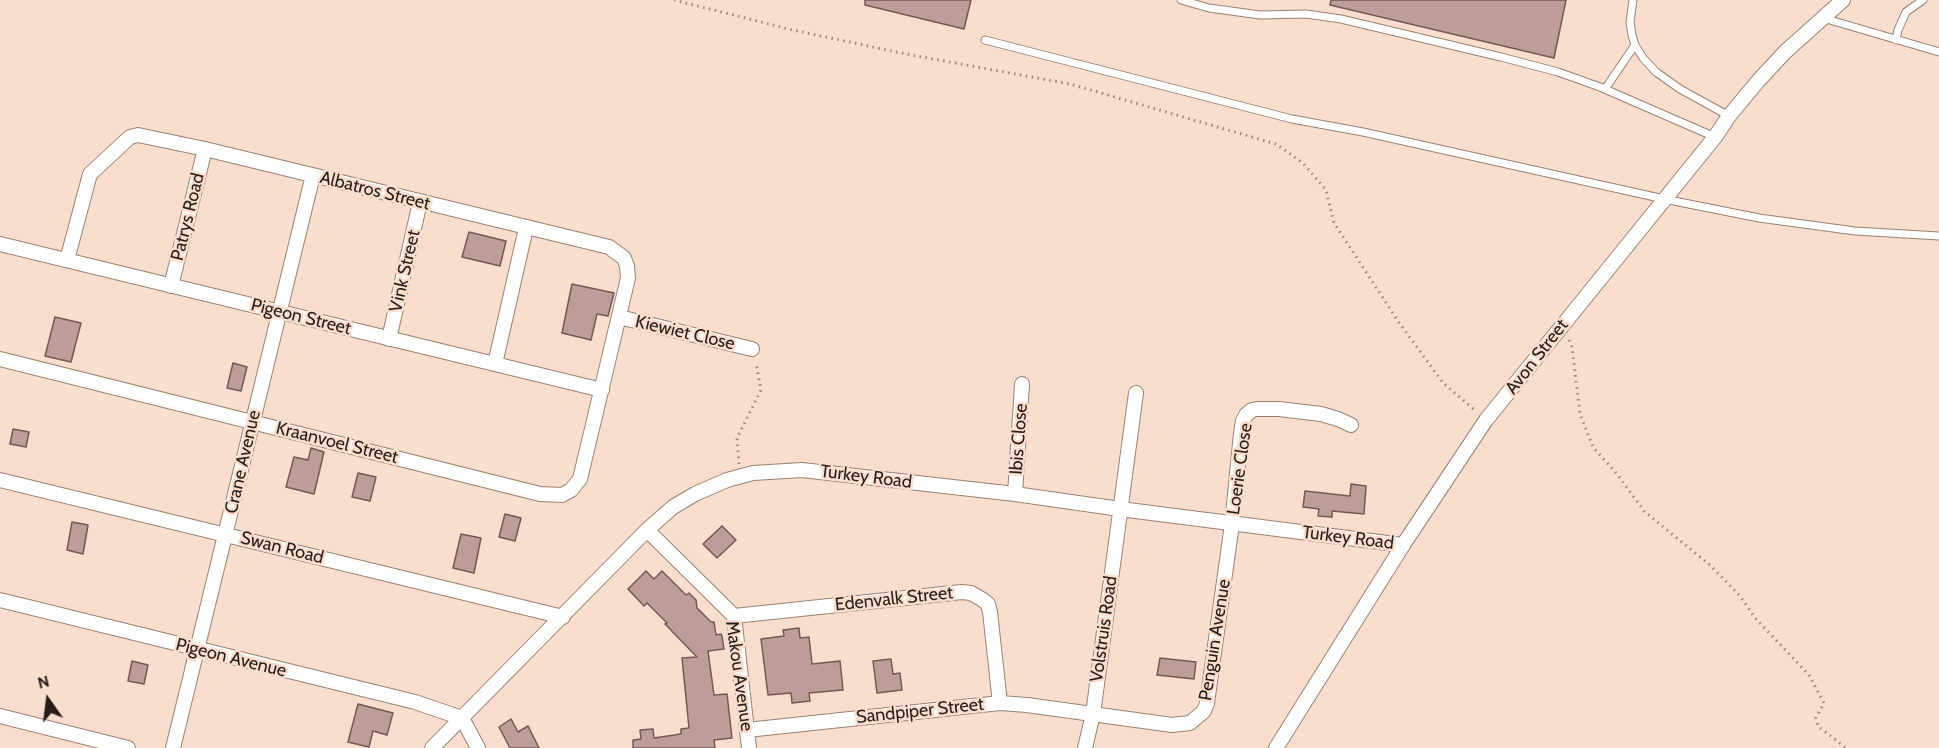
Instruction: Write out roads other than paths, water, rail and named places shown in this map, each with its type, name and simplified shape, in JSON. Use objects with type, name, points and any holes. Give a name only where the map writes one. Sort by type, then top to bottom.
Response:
[{"type":"street","name":"Avon Street","points":[[1276,748],[1403,545],[1486,420],[1715,137],[1729,116],[1778,59],[1843,0]]},
{"type":"street","name":"Albatros Street","points":[[67,260],[90,174],[130,137],[147,136],[313,175],[609,247],[617,251],[624,258],[628,278],[602,390]]},
{"type":"street","name":"Patrys Road","points":[[171,286],[205,149]]},
{"type":"street","name":"Crane Avenue","points":[[173,748],[313,175]]},
{"type":"street","name":"Vink Street","points":[[389,339],[420,202]]},
{"type":"street","points":[[495,364],[526,228]]},
{"type":"street","name":"Pigeon Street","points":[[0,244],[602,390]]},
{"type":"street","name":"Kiewiet Close","points":[[619,317],[752,349]]},
{"type":"street","name":"Kraanvoel Street","points":[[0,359],[540,494],[562,495],[571,490],[580,479],[602,390]]},
{"type":"street","name":"Ibis Close","points":[[1015,494],[1022,384]]},
{"type":"street","name":"Volstruis Road","points":[[1085,748],[1093,714],[1136,393]]},
{"type":"street","name":"Loerie Close","points":[[1232,524],[1243,421],[1252,410],[1264,408],[1321,414],[1351,425]]},
{"type":"street","name":"Turkey Road","points":[[432,748],[647,530],[673,507],[695,494],[727,480],[743,476],[775,470],[802,470],[1015,494],[1403,545]]},
{"type":"street","name":"Swan Road","points":[[0,480],[563,617]]},
{"type":"street","name":"Penguin Avenue","points":[[1093,714],[1172,724],[1190,723],[1204,711],[1209,695],[1232,524]]},
{"type":"street","name":"Makou Avenue","points":[[647,530],[734,616],[749,748]]},
{"type":"street","name":"Edenvalk Street","points":[[734,616],[970,593],[988,604],[1000,703]]},
{"type":"street","name":"Pigeon Avenue","points":[[0,600],[415,702],[462,718]]},
{"type":"street","name":"Sandpiper Street","points":[[747,730],[1000,703],[1093,714]]},
{"type":"street","points":[[0,716],[128,748]]},
{"type":"street","points":[[462,718],[478,748]]},
{"type":"lane","points":[[1181,0],[1209,8],[1260,15],[1306,14],[1341,19],[1501,57],[1558,72],[1605,89],[1715,137]]},
{"type":"lane","points":[[1633,0],[1630,22],[1635,45],[1643,58],[1656,72],[1680,89],[1729,116]]},
{"type":"lane","points":[[1896,39],[1906,12],[1923,0]]},
{"type":"lane","points":[[1823,18],[1939,52]]},
{"type":"lane","points":[[985,40],[1292,119],[1363,132],[1664,199],[1759,218],[1855,231],[1939,236]]},
{"type":"lane","points":[[1605,89],[1635,45]]}]
